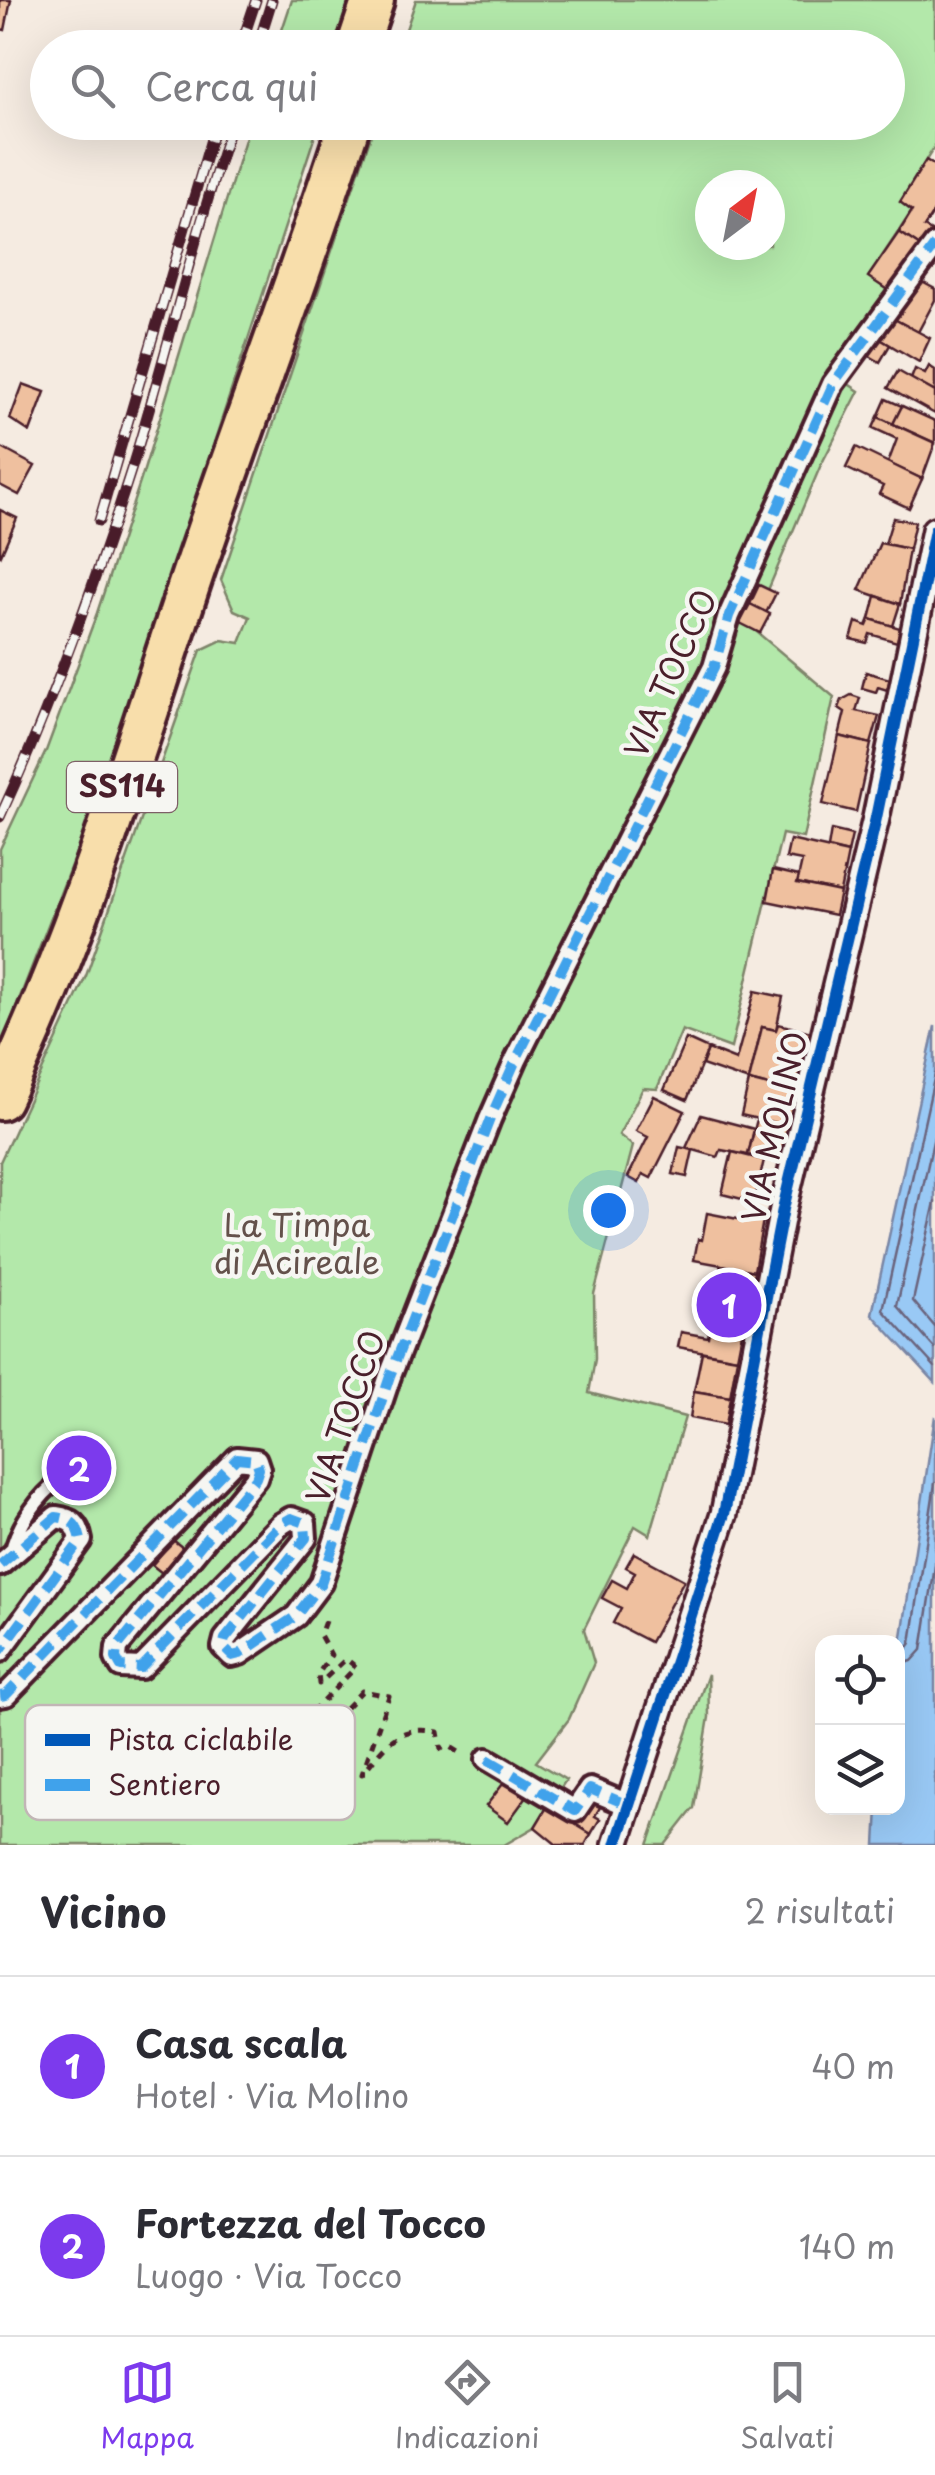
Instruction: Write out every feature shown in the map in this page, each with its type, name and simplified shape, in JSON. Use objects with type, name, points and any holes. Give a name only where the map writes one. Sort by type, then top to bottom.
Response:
[{"type":"main road","points":[[364,30],[373,0]]},
{"type":"main road","points":[[380,30],[390,0]]},
{"type":"main road","name":"SS114","points":[[228,470],[327,140]]},
{"type":"main road","name":"SS114","points":[[0,1098],[26,1044],[92,876],[344,140]]},
{"type":"street","name":"VIA TOCCO","points":[[0,1696],[6,1695],[236,1458],[256,1460],[256,1478],[116,1647],[121,1667],[141,1668],[291,1518],[305,1523],[306,1538],[225,1639],[227,1652],[232,1656],[240,1654],[296,1616],[321,1583],[422,1291],[516,1060],[714,667],[729,616],[833,384],[935,246]]},
{"type":"street","name":"VIA MOLINO","points":[[616,1845],[724,1514],[783,1208],[876,818],[935,530]]},
{"type":"street","points":[[0,1651],[81,1540],[79,1528],[70,1519],[56,1517],[5,1560]]},
{"type":"street","points":[[487,1759],[575,1812],[590,1788],[631,1806]]},
{"type":"lane","points":[[5,1560],[15,1536],[47,1489],[62,1478]]},
{"type":"path","points":[[320,1705],[356,1668],[346,1659],[319,1684],[318,1674],[331,1655],[320,1635],[326,1616]]},
{"type":"path","points":[[349,1705],[362,1690],[389,1696],[362,1774],[392,1737],[420,1729],[438,1732],[442,1748],[449,1746],[464,1756],[487,1759]]},
{"type":"green space","points":[[292,0],[360,0],[350,30],[282,30]]},
{"type":"green space","name":"La Timpa di Acireale","points":[[416,0],[935,0],[935,146],[900,202],[912,211],[869,276],[892,293],[827,370],[859,391],[820,467],[752,628],[834,697],[803,838],[782,834],[731,1048],[682,1030],[657,1089],[643,1088],[619,1135],[633,1146],[594,1294],[595,1359],[589,1393],[685,1417],[650,1535],[635,1526],[584,1629],[594,1663],[569,1719],[536,1762],[566,1780],[535,1827],[504,1845],[0,1845],[0,1162],[86,976],[201,650],[222,640],[240,643],[250,617],[234,610],[221,580],[369,140],[905,140],[905,30],[406,30]]},
{"type":"green space","points":[[245,140],[313,140],[99,793],[0,1049],[0,849],[46,751],[144,470]]},
{"type":"green space","points":[[708,1674],[709,1717],[694,1808],[665,1845],[648,1845]]},
{"type":"water","points":[[935,1026],[935,1382],[872,1314]]},
{"type":"water","points":[[935,1416],[935,1845],[876,1845],[878,1815],[905,1815],[902,1635]]},
{"type":"building","points":[[0,0],[11,0],[5,30],[0,29]]},
{"type":"building","points":[[926,160],[935,166],[935,210],[924,227],[933,232],[923,248],[899,232],[912,211],[900,202]]},
{"type":"building","points":[[899,232],[923,248],[892,293],[868,277]]},
{"type":"building","points":[[922,282],[935,289],[935,300],[918,332],[894,319]]},
{"type":"building","points":[[894,319],[930,338],[919,362],[880,339]]},
{"type":"building","points":[[880,339],[890,345],[880,362],[868,355]]},
{"type":"building","points":[[929,366],[935,370],[935,392],[911,379],[915,369],[925,374]]},
{"type":"building","points":[[898,371],[935,392],[935,414],[888,388]]},
{"type":"building","points":[[23,384],[45,392],[30,432],[10,419]]},
{"type":"building","points":[[886,399],[902,406],[893,424],[878,417]]},
{"type":"building","points":[[902,406],[935,421],[935,443],[893,424]]},
{"type":"building","points":[[878,417],[935,443],[922,479],[888,463],[897,439],[873,428]]},
{"type":"building","points":[[0,447],[35,466],[19,495],[0,485]]},
{"type":"building","points":[[856,447],[922,479],[909,508],[879,494],[883,486],[846,468]]},
{"type":"building","points":[[0,510],[17,518],[0,557]]},
{"type":"building","points":[[893,518],[915,522],[909,549],[885,544]]},
{"type":"building","points":[[880,543],[909,549],[900,604],[859,590]]},
{"type":"building","points":[[759,585],[776,593],[766,613],[750,604]]},
{"type":"building","points":[[876,596],[900,604],[893,626],[870,619]]},
{"type":"building","points":[[750,604],[770,614],[760,633],[740,623]]},
{"type":"building","points":[[870,619],[900,628],[897,642],[870,634],[867,643],[851,639],[856,622],[867,626]]},
{"type":"building","points":[[866,672],[890,679],[887,690],[862,688]]},
{"type":"building","points":[[851,695],[860,698],[856,711],[879,716],[871,744],[839,736],[845,712],[839,708],[842,700]]},
{"type":"building","points":[[839,736],[871,744],[856,812],[823,804]]},
{"type":"building","points":[[831,830],[852,835],[848,853],[828,848]]},
{"type":"building","points":[[790,840],[848,853],[840,892],[797,883],[802,861],[786,858]]},
{"type":"building","points":[[773,870],[799,876],[797,883],[840,892],[835,915],[767,901]]},
{"type":"building","points":[[755,991],[783,997],[776,1030],[762,1027],[749,1081],[702,1065],[708,1049],[736,1060]]},
{"type":"building","points":[[778,1024],[811,1032],[796,1093],[749,1081],[762,1027],[776,1030]]},
{"type":"building","points":[[686,1039],[708,1049],[687,1100],[664,1090]]},
{"type":"building","points":[[749,1081],[796,1093],[788,1126],[741,1115]]},
{"type":"building","points":[[654,1096],[685,1111],[651,1178],[643,1174],[639,1183],[628,1177],[648,1137],[636,1131]]},
{"type":"building","points":[[701,1115],[754,1129],[748,1155],[721,1150],[718,1157],[686,1148]]},
{"type":"building","points":[[757,1119],[788,1126],[779,1163],[748,1155]]},
{"type":"building","points":[[679,1147],[693,1150],[687,1177],[673,1174]]},
{"type":"building","points":[[732,1152],[764,1160],[754,1202],[722,1194]]},
{"type":"building","points":[[707,1213],[763,1220],[754,1271],[694,1260]]},
{"type":"building","points":[[721,1265],[754,1271],[745,1317],[713,1311]]},
{"type":"building","points":[[713,1311],[745,1317],[737,1358],[678,1347],[681,1332],[708,1337]]},
{"type":"building","points":[[702,1352],[737,1358],[730,1397],[694,1391]]},
{"type":"building","points":[[694,1391],[730,1397],[725,1425],[690,1418]]},
{"type":"building","points":[[75,1453],[94,1465],[83,1483],[64,1471]]},
{"type":"building","points":[[173,1540],[183,1548],[162,1573],[152,1565]]},
{"type":"building","points":[[634,1553],[684,1580],[650,1642],[613,1623],[621,1608],[602,1598],[612,1580],[627,1588],[635,1572],[626,1567]]},
{"type":"building","points":[[506,1780],[527,1796],[508,1822],[486,1806]]},
{"type":"building","points":[[590,1794],[603,1802],[595,1816],[600,1819],[591,1834],[573,1823]]},
{"type":"building","points":[[547,1807],[591,1834],[585,1845],[557,1845],[535,1827]]},
{"type":"railway","points":[[246,30],[256,0]]},
{"type":"railway","points":[[263,30],[272,0]]},
{"type":"railway","points":[[99,521],[211,140]]},
{"type":"railway","points":[[0,817],[55,688],[118,512],[226,140]]},
{"type":"marked path","points":[[0,1696],[6,1695],[237,1458],[256,1460],[256,1478],[117,1647],[116,1658],[121,1667],[141,1668],[291,1518],[305,1523],[306,1538],[225,1639],[223,1647],[232,1656],[240,1654],[296,1616],[321,1583],[390,1376],[516,1060],[714,667],[729,616],[833,384],[935,245]]},
{"type":"marked path","points":[[0,1565],[56,1517],[70,1521],[78,1530],[81,1540],[0,1651]]},
{"type":"marked path","points":[[487,1759],[575,1811],[590,1789],[631,1806]]},
{"type":"cycle path","points":[[616,1845],[724,1514],[783,1209],[876,818],[935,530]]},
{"type":"place","name":"Casa scala","points":[[729,1305]]},
{"type":"place","name":"Fortezza del Tocco","points":[[79,1468]]}]
